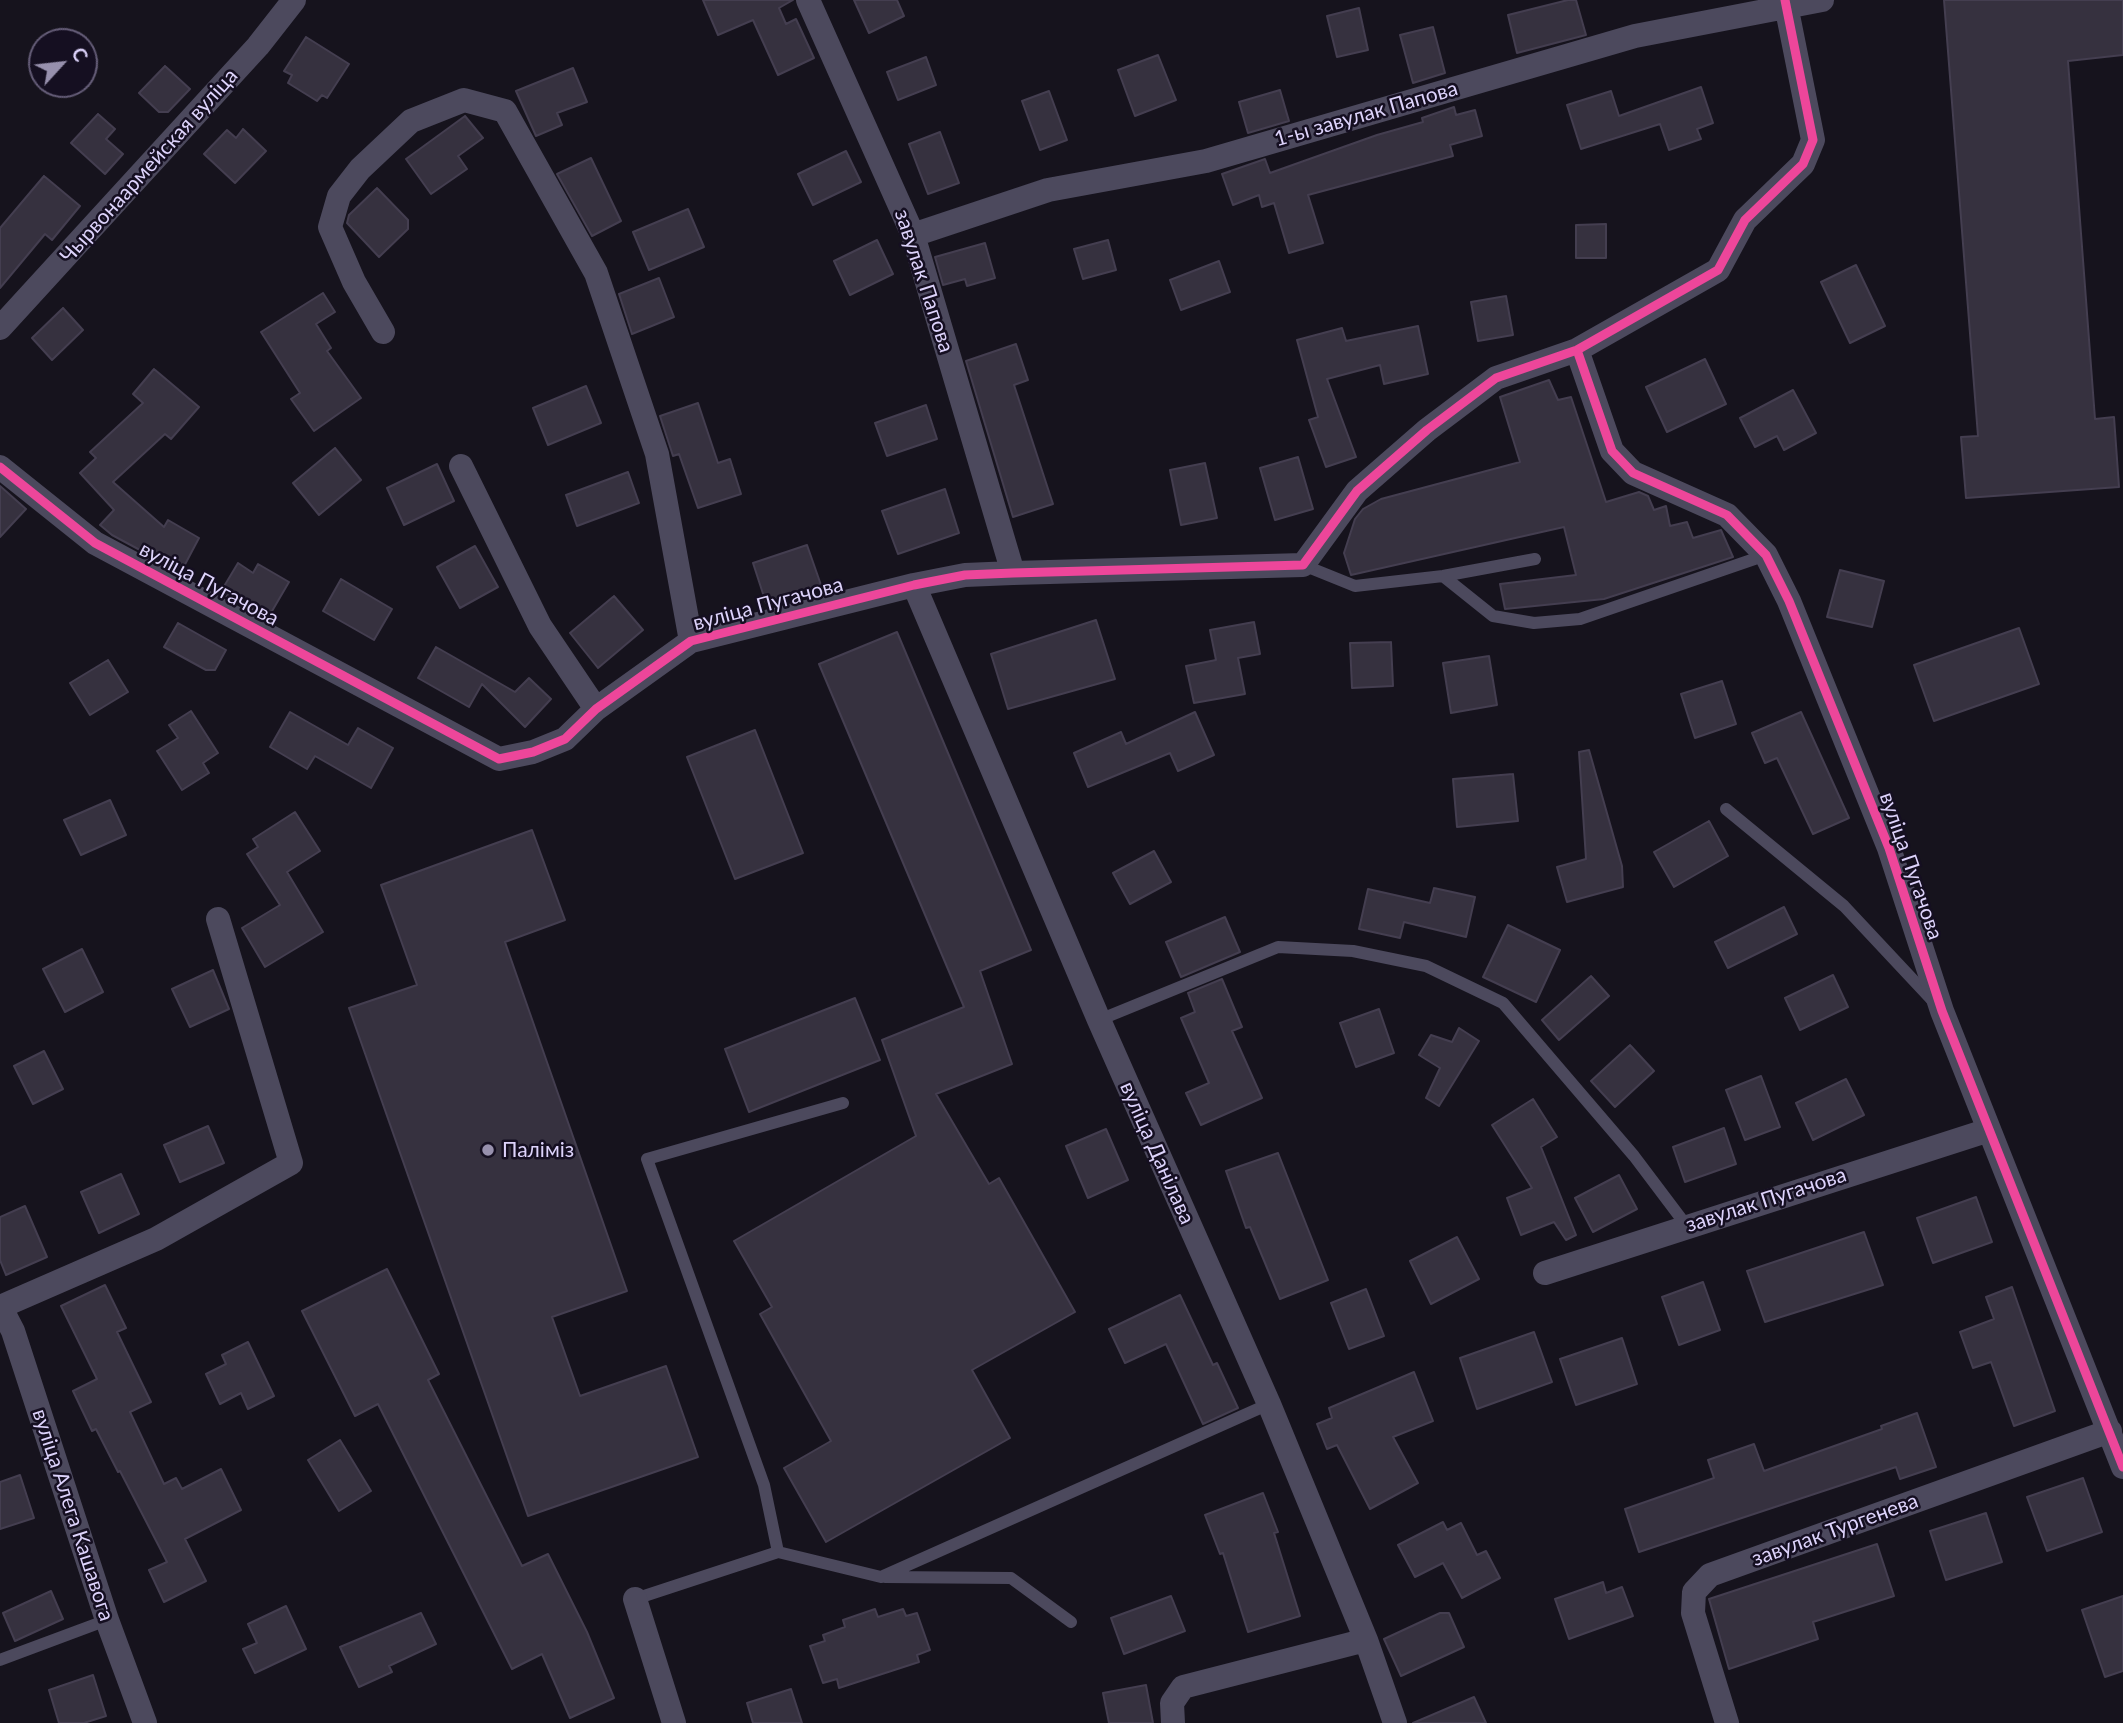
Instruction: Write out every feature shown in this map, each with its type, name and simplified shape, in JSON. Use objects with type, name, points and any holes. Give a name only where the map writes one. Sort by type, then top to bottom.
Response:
[{"type":"street","name":"Чырвонаармейская вуліца","points":[[0,328],[258,46],[294,0]]},
{"type":"street","name":"завулак Папова","points":[[808,0],[912,235],[1013,573]]},
{"type":"street","name":"1-ы завулак Папова","points":[[912,235],[1048,190],[1206,161],[1635,36],[1786,4],[1822,0]]},
{"type":"street","points":[[1303,565],[1357,491],[1427,430],[1496,377],[1577,350],[1718,270],[1745,220],[1803,164],[1813,140],[1786,4]]},
{"type":"street","points":[[383,332],[354,282],[330,228],[339,196],[360,169],[411,121],[464,100],[505,111],[539,167],[600,286],[657,454],[691,641]]},
{"type":"street","name":"вуліца Пугачова","points":[[1577,350],[1612,451],[1633,473],[1727,515],[1766,555],[1789,601],[1889,848],[1942,1011],[2123,1467]]},
{"type":"street","points":[[461,466],[540,626],[596,709]]},
{"type":"street","name":"вуліца Пугачова","points":[[0,467],[95,543],[499,759],[533,752],[565,738],[596,709],[691,641],[914,585],[965,575],[1303,565]]},
{"type":"street","name":"вуліца Данілава","points":[[914,585],[1099,1020],[1269,1404],[1366,1640],[1395,1723]]},
{"type":"street","points":[[0,1307],[156,1239],[291,1163],[218,919]]},
{"type":"street","name":"завулак Пугачова","points":[[1545,1273],[1686,1225],[1989,1130]]},
{"type":"street","name":"вуліца Алега Кашавога","points":[[0,1307],[13,1331],[107,1620],[145,1723]]},
{"type":"street","name":"завулак Тургенева","points":[[1727,1723],[1693,1613],[1694,1592],[1710,1575],[2110,1431]]},
{"type":"street","points":[[635,1599],[674,1723]]},
{"type":"street","points":[[1173,1723],[1172,1703],[1183,1687],[1366,1640]]},
{"type":"lane","points":[[1443,576],[1493,616],[1534,623],[1580,619],[1766,555]]},
{"type":"lane","points":[[1303,565],[1355,586],[1443,576],[1535,559]]},
{"type":"lane","points":[[1726,809],[1844,906],[1942,1011]]},
{"type":"lane","points":[[1099,1020],[1278,947],[1353,951],[1426,966],[1503,1003],[1634,1156],[1686,1225]]},
{"type":"lane","points":[[778,1552],[764,1485],[646,1160],[843,1103]]},
{"type":"lane","points":[[881,1577],[1269,1404]]},
{"type":"lane","points":[[635,1599],[778,1552],[881,1577],[1011,1578],[1071,1622]]},
{"type":"lane","points":[[0,1660],[107,1620]]},
{"type":"building","points":[[703,0],[793,0],[779,8],[786,24],[796,19],[814,58],[778,75],[753,20],[718,35]]},
{"type":"building","points":[[854,0],[897,0],[904,16],[869,33]]},
{"type":"building","points":[[1576,0],[1586,35],[1517,53],[1508,15]]},
{"type":"building","points":[[1944,0],[2123,0],[2123,55],[2068,61],[2095,419],[2114,417],[2119,487],[1966,498],[1961,437],[1978,436]]},
{"type":"building","points":[[1359,8],[1368,50],[1337,57],[1327,16]]},
{"type":"building","points":[[1433,27],[1445,73],[1413,83],[1400,35]]},
{"type":"building","points":[[306,37],[349,64],[327,98],[322,95],[317,101],[288,83],[292,75],[284,71]]},
{"type":"building","points":[[1158,55],[1176,100],[1135,116],[1118,70]]},
{"type":"building","points":[[926,57],[936,85],[898,100],[887,72]]},
{"type":"building","points":[[165,66],[190,89],[168,112],[159,112],[139,93]]},
{"type":"building","points":[[573,68],[587,102],[557,113],[562,125],[536,136],[516,91]]},
{"type":"building","points":[[1701,87],[1713,123],[1697,129],[1701,139],[1669,150],[1660,124],[1581,149],[1567,105],[1611,91],[1619,116]]},
{"type":"building","points":[[1280,90],[1289,121],[1248,133],[1239,102]]},
{"type":"building","points":[[1049,91],[1067,140],[1040,150],[1022,101]]},
{"type":"building","points":[[1454,107],[1456,115],[1475,110],[1482,136],[1450,145],[1453,156],[1308,195],[1323,243],[1289,253],[1274,203],[1262,207],[1259,195],[1233,205],[1222,174],[1265,159],[1270,173],[1377,135],[1423,122],[1422,118]]},
{"type":"building","points":[[98,114],[115,129],[106,139],[123,154],[105,174],[71,143]]},
{"type":"building","points":[[465,116],[483,138],[458,156],[467,169],[431,194],[406,159]]},
{"type":"building","points":[[243,129],[266,151],[235,183],[204,154],[227,130],[236,138]]},
{"type":"building","points":[[940,132],[959,183],[928,194],[909,144]]},
{"type":"building","points":[[846,151],[861,182],[813,205],[798,174]]},
{"type":"building","points":[[591,158],[621,221],[592,236],[557,174]]},
{"type":"building","points":[[44,176],[80,206],[52,240],[45,234],[0,288],[0,228]]},
{"type":"building","points":[[377,188],[408,220],[408,229],[379,257],[347,223],[349,215]]},
{"type":"building","points":[[688,209],[704,247],[649,270],[633,232]]},
{"type":"building","points":[[1606,224],[1606,258],[1576,258],[1576,225]]},
{"type":"building","points":[[877,240],[893,274],[850,295],[834,261]]},
{"type":"building","points":[[1108,240],[1116,270],[1083,279],[1074,249]]},
{"type":"building","points":[[985,243],[995,278],[967,286],[965,279],[943,285],[935,257]]},
{"type":"building","points":[[1219,261],[1230,292],[1181,310],[1170,280]]},
{"type":"building","points":[[1856,265],[1885,326],[1850,343],[1821,282]]},
{"type":"building","points":[[659,278],[674,317],[632,334],[619,294]]},
{"type":"building","points":[[323,293],[335,312],[316,324],[331,348],[327,351],[361,398],[314,431],[291,399],[300,393],[261,332]]},
{"type":"building","points":[[1506,296],[1513,335],[1478,341],[1471,302]]},
{"type":"building","points":[[63,308],[83,330],[52,360],[32,338]]},
{"type":"building","points":[[1418,326],[1428,374],[1384,384],[1380,365],[1327,379],[1356,457],[1326,467],[1309,420],[1318,417],[1297,340],[1342,328],[1346,341]]},
{"type":"building","points":[[1016,344],[1028,380],[1014,385],[1053,504],[1013,517],[966,361]]},
{"type":"building","points":[[1705,359],[1726,404],[1667,432],[1646,387]]},
{"type":"building","points":[[154,369],[199,407],[171,439],[165,434],[113,482],[164,527],[168,520],[199,538],[181,572],[112,535],[100,525],[114,510],[80,473],[96,458],[90,452],[143,403],[133,394]]},
{"type":"building","points":[[1549,380],[1558,400],[1571,397],[1606,502],[1639,492],[1648,496],[1654,510],[1666,506],[1670,526],[1687,522],[1693,538],[1721,530],[1733,557],[1604,599],[1505,609],[1500,584],[1576,575],[1564,527],[1351,575],[1344,553],[1355,519],[1363,509],[1381,499],[1520,462],[1500,397]]},
{"type":"building","points":[[586,386],[601,423],[548,445],[533,408]]},
{"type":"building","points":[[1793,390],[1816,433],[1784,450],[1777,436],[1755,447],[1740,418]]},
{"type":"building","points":[[698,403],[718,463],[730,459],[741,494],[698,508],[679,454],[673,456],[660,416]]},
{"type":"building","points":[[926,405],[937,439],[887,456],[875,423]]},
{"type":"building","points":[[335,448],[361,480],[319,515],[293,483]]},
{"type":"building","points":[[1298,457],[1313,509],[1275,520],[1260,468]]},
{"type":"building","points":[[1205,463],[1217,518],[1181,525],[1170,470]]},
{"type":"building","points":[[437,464],[454,501],[404,525],[387,488]]},
{"type":"building","points":[[628,472],[639,503],[577,526],[566,495]]},
{"type":"building","points":[[0,486],[26,509],[0,537]]},
{"type":"building","points":[[945,489],[959,533],[898,554],[882,511]]},
{"type":"building","points":[[807,545],[821,585],[766,603],[753,563]]},
{"type":"building","points":[[475,546],[498,587],[460,608],[437,567]]},
{"type":"building","points":[[238,563],[253,573],[258,564],[289,582],[268,618],[220,593]]},
{"type":"building","points":[[1840,570],[1884,581],[1872,627],[1827,617]]},
{"type":"building","points":[[341,579],[392,609],[374,640],[323,611]]},
{"type":"building","points":[[614,596],[643,630],[598,668],[570,633]]},
{"type":"building","points":[[1096,620],[1115,679],[1008,709],[991,654]]},
{"type":"building","points":[[1254,622],[1260,654],[1238,658],[1245,694],[1194,703],[1186,666],[1216,660],[1210,630]]},
{"type":"building","points":[[178,623],[226,650],[215,670],[206,670],[164,647]]},
{"type":"building","points":[[2019,628],[2039,684],[1934,721],[1914,665]]},
{"type":"building","points":[[897,632],[1031,950],[980,971],[1012,1064],[936,1094],[989,1184],[999,1178],[1075,1312],[972,1370],[1010,1438],[826,1542],[784,1468],[831,1441],[760,1314],[772,1307],[734,1241],[916,1136],[882,1040],[964,1007],[819,664]]},
{"type":"building","points":[[1391,642],[1393,686],[1352,688],[1350,643]]},
{"type":"building","points":[[436,647],[515,692],[529,678],[551,699],[525,727],[482,684],[469,707],[418,678]]},
{"type":"building","points":[[1489,656],[1497,705],[1451,713],[1443,663]]},
{"type":"building","points":[[108,660],[128,692],[90,715],[70,683]]},
{"type":"building","points":[[1722,681],[1736,724],[1695,738],[1681,694]]},
{"type":"building","points":[[191,711],[218,753],[203,763],[209,773],[182,790],[157,751],[178,738],[169,725]]},
{"type":"building","points":[[290,712],[348,745],[358,728],[393,748],[371,788],[315,756],[307,769],[270,747]]},
{"type":"building","points":[[1195,712],[1214,755],[1178,771],[1170,753],[1088,787],[1074,753],[1121,732],[1126,744]]},
{"type":"building","points":[[1801,712],[1849,818],[1813,834],[1777,758],[1765,763],[1752,733]]},
{"type":"building","points":[[755,730],[803,853],[735,879],[687,757]]},
{"type":"building","points":[[1589,750],[1622,866],[1623,887],[1567,902],[1557,867],[1586,859],[1579,752]]},
{"type":"building","points":[[1513,774],[1518,821],[1457,827],[1453,779]]},
{"type":"building","points":[[110,800],[126,835],[81,855],[64,820]]},
{"type":"building","points":[[295,812],[320,851],[287,872],[323,932],[265,967],[242,928],[280,905],[247,854],[258,847],[253,839]]},
{"type":"building","points":[[1709,821],[1728,856],[1674,887],[1654,852]]},
{"type":"building","name":"Паліміз","points":[[532,830],[565,920],[505,942],[627,1291],[552,1317],[580,1396],[666,1366],[698,1457],[528,1516],[349,1008],[417,985],[381,885]]},
{"type":"building","points":[[1154,851],[1171,882],[1130,904],[1113,873]]},
{"type":"building","points":[[1434,888],[1475,897],[1466,937],[1404,922],[1400,938],[1359,929],[1368,889],[1430,903]]},
{"type":"building","points":[[1784,907],[1797,934],[1728,968],[1715,942]]},
{"type":"building","points":[[1225,917],[1240,952],[1181,977],[1166,942]]},
{"type":"building","points":[[1508,925],[1560,950],[1536,1002],[1483,977]]},
{"type":"building","points":[[82,949],[103,992],[65,1012],[43,969]]},
{"type":"building","points":[[213,970],[229,1009],[190,1027],[172,989]]},
{"type":"building","points":[[1833,975],[1848,1007],[1800,1030],[1785,998]]},
{"type":"building","points":[[1591,976],[1609,996],[1559,1040],[1542,1020]]},
{"type":"building","points":[[1222,979],[1242,1027],[1232,1031],[1262,1098],[1201,1125],[1186,1093],[1209,1083],[1181,1018],[1195,1012],[1188,993]]},
{"type":"building","points":[[855,998],[880,1060],[749,1112],[725,1049]]},
{"type":"building","points":[[1379,1009],[1394,1053],[1356,1067],[1340,1023]]},
{"type":"building","points":[[1459,1028],[1479,1041],[1439,1106],[1426,1098],[1440,1068],[1419,1055],[1431,1035],[1452,1042]]},
{"type":"building","points":[[1630,1045],[1654,1071],[1615,1107],[1591,1081]]},
{"type":"building","points":[[44,1051],[63,1089],[33,1104],[14,1066]]},
{"type":"building","points":[[1761,1076],[1780,1127],[1745,1140],[1726,1090]]},
{"type":"building","points":[[1846,1079],[1864,1115],[1813,1140],[1796,1103]]},
{"type":"building","points":[[1533,1099],[1557,1137],[1541,1147],[1576,1235],[1566,1240],[1554,1222],[1521,1235],[1507,1198],[1532,1188],[1492,1125]]},
{"type":"building","points":[[208,1126],[224,1163],[180,1182],[164,1145]]},
{"type":"building","points":[[1724,1128],[1736,1164],[1685,1182],[1673,1147]]},
{"type":"building","points":[[1106,1129],[1128,1180],[1088,1198],[1066,1146]]},
{"type":"building","points":[[1278,1153],[1328,1280],[1280,1299],[1250,1227],[1246,1228],[1226,1171]]},
{"type":"building","points":[[121,1174],[139,1214],[99,1233],[81,1192]]},
{"type":"building","points":[[1619,1175],[1637,1209],[1593,1232],[1575,1198]]},
{"type":"building","points":[[1976,1197],[1992,1242],[1933,1263],[1917,1218]]},
{"type":"building","points":[[25,1206],[47,1257],[6,1275],[0,1260],[0,1217]]},
{"type":"building","points":[[1864,1232],[1883,1285],[1765,1322],[1747,1271]]},
{"type":"building","points":[[1457,1237],[1479,1279],[1431,1304],[1410,1261]]},
{"type":"building","points":[[387,1269],[439,1374],[428,1380],[522,1566],[548,1554],[587,1632],[614,1698],[570,1718],[542,1654],[512,1669],[378,1404],[355,1416],[302,1311]]},
{"type":"building","points":[[1703,1282],[1720,1330],[1679,1345],[1662,1297]]},
{"type":"building","points":[[105,1285],[126,1328],[117,1332],[151,1402],[130,1412],[164,1484],[176,1478],[182,1489],[221,1469],[241,1510],[185,1539],[206,1581],[164,1602],[149,1570],[167,1562],[120,1471],[118,1472],[96,1429],[92,1431],[73,1391],[97,1379],[61,1306]]},
{"type":"building","points":[[2012,1287],[2055,1411],[2014,1426],[1991,1362],[1973,1368],[1960,1332],[1994,1319],[1986,1297]]},
{"type":"building","points":[[1366,1289],[1384,1336],[1349,1349],[1331,1303]]},
{"type":"building","points":[[1180,1295],[1213,1365],[1217,1363],[1238,1408],[1203,1424],[1166,1344],[1125,1363],[1109,1329]]},
{"type":"building","points":[[1534,1332],[1552,1382],[1477,1409],[1460,1358]]},
{"type":"building","points":[[1622,1338],[1637,1384],[1576,1405],[1560,1359]]},
{"type":"building","points":[[248,1342],[274,1396],[248,1409],[241,1393],[220,1404],[206,1374],[226,1364],[222,1355]]},
{"type":"building","points":[[1414,1372],[1433,1421],[1393,1437],[1418,1483],[1370,1509],[1337,1445],[1327,1449],[1317,1424],[1332,1418],[1329,1408]]},
{"type":"building","points":[[1917,1413],[1936,1467],[1900,1479],[1896,1467],[1639,1552],[1625,1509],[1714,1478],[1708,1460],[1754,1444],[1764,1471],[1882,1429],[1881,1426]]},
{"type":"building","points":[[340,1440],[371,1491],[339,1511],[308,1460]]},
{"type":"building","points":[[20,1475],[34,1518],[0,1529],[0,1482]]},
{"type":"building","points":[[2083,1478],[2102,1532],[2047,1551],[2027,1497]]},
{"type":"building","points":[[1263,1493],[1278,1532],[1274,1533],[1300,1616],[1248,1632],[1223,1553],[1220,1554],[1205,1515]]},
{"type":"building","points":[[1986,1513],[2002,1562],[1946,1580],[1930,1531]]},
{"type":"building","points":[[1443,1522],[1447,1530],[1461,1523],[1477,1555],[1486,1551],[1500,1578],[1462,1598],[1443,1563],[1415,1577],[1398,1545]]},
{"type":"building","points":[[1877,1544],[1894,1596],[1813,1622],[1818,1639],[1729,1669],[1709,1599]]},
{"type":"building","points":[[1603,1582],[1606,1593],[1622,1587],[1633,1616],[1569,1639],[1555,1599]]},
{"type":"building","points":[[51,1591],[63,1619],[15,1641],[3,1613]]},
{"type":"building","points":[[1171,1596],[1185,1631],[1124,1654],[1111,1618]]},
{"type":"building","points":[[2123,1596],[2123,1671],[2105,1677],[2082,1610]]},
{"type":"building","points":[[286,1606],[306,1649],[255,1673],[243,1649],[257,1643],[248,1624]]},
{"type":"building","points":[[875,1609],[878,1617],[903,1609],[906,1616],[917,1613],[930,1650],[917,1655],[919,1662],[839,1688],[837,1679],[823,1683],[810,1646],[825,1641],[823,1635],[845,1627],[843,1620]]},
{"type":"building","points":[[421,1613],[436,1644],[389,1666],[392,1672],[359,1687],[340,1647]]},
{"type":"building","points":[[1440,1613],[1449,1613],[1464,1647],[1401,1676],[1384,1639]]},
{"type":"building","points":[[93,1675],[106,1716],[84,1723],[59,1723],[49,1690]]},
{"type":"building","points":[[1146,1685],[1153,1723],[1109,1723],[1103,1693]]},
{"type":"building","points":[[791,1689],[802,1723],[753,1723],[747,1703]]},
{"type":"building","points":[[1474,1697],[1486,1723],[1413,1723]]},
{"type":"cycle path","points":[[0,467],[95,543],[499,759],[533,752],[565,739],[596,709],[691,641],[914,585],[965,575],[1303,565],[1357,491],[1427,430],[1496,378],[1577,350],[1718,270],[1745,220],[1803,164],[1813,140],[1785,0]]},
{"type":"cycle path","points":[[1577,350],[1612,451],[1633,473],[1727,515],[1766,555],[1789,601],[1889,848],[1942,1011],[2123,1467]]},
{"type":"place","name":"Паліміз","points":[[488,1150]]}]
